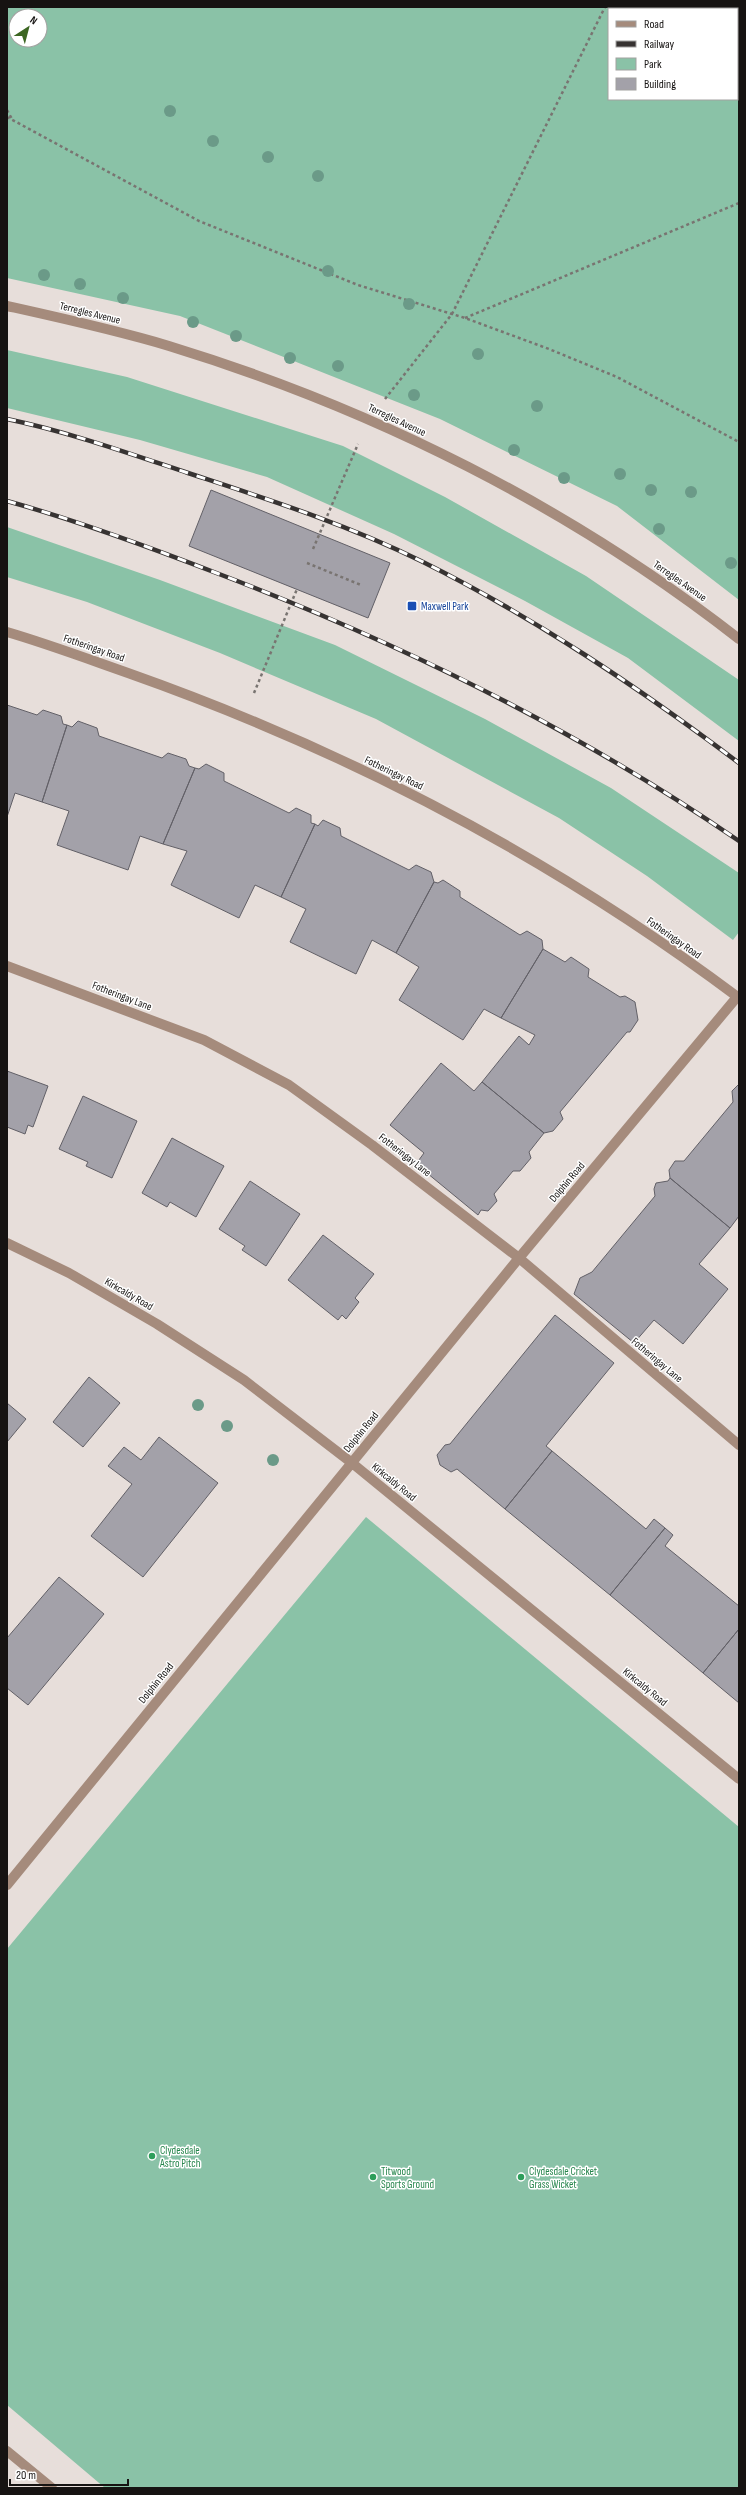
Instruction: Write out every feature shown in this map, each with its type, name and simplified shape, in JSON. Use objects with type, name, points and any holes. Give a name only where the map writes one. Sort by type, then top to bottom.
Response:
[{"type":"street","name":"Terregles Avenue","points":[[7,306],[168,346],[233,367],[369,419],[508,488],[596,538],[674,590],[739,639]]},
{"type":"street","name":"Fotheringay Road","points":[[7,632],[144,678],[244,716],[415,796],[556,874],[668,947],[738,998]]},
{"type":"street","name":"Fotheringay Lane","points":[[7,966],[204,1040],[289,1085],[372,1145],[518,1258],[739,1445]]},
{"type":"street","name":"Dolphin Road","points":[[7,1885],[518,1258],[738,998]]},
{"type":"street","name":"Kirkcaldy Road","points":[[7,1243],[69,1273],[157,1324],[244,1380],[352,1462],[739,1779]]},
{"type":"street","points":[[7,2452],[52,2488]]},
{"type":"path","points":[[313,549],[369,419],[452,314],[605,7]]},
{"type":"path","points":[[7,110],[12,119]]},
{"type":"path","points":[[7,117],[199,221],[358,285],[465,318],[549,349],[617,377],[739,442]]},
{"type":"path","points":[[465,318],[739,202]]},
{"type":"path","points":[[307,563],[361,585]]},
{"type":"path","points":[[264,670],[297,589]]},
{"type":"green space","points":[[7,7],[739,7],[739,600],[617,506],[440,419],[180,316],[7,278]]},
{"type":"green space","points":[[7,350],[127,377],[343,446],[445,497],[586,576],[739,680],[739,741],[628,658],[525,601],[394,534],[267,477],[140,440],[7,408]]},
{"type":"green space","points":[[7,527],[160,580],[335,645],[485,719],[611,788],[739,873],[739,932],[733,940],[647,876],[559,818],[376,719],[220,653],[87,602],[7,577]]},
{"type":"green space","name":"Titwood Sports Ground","points":[[366,1517],[739,1827],[739,2488],[105,2488],[7,2405],[7,1949]]},
{"type":"building","points":[[211,490],[390,563],[368,618],[189,546]]},
{"type":"building","points":[[7,705],[37,715],[43,710],[61,716],[63,724],[67,725],[42,802],[15,793],[7,817]]},
{"type":"building","points":[[78,721],[97,728],[99,736],[162,758],[168,753],[186,759],[189,766],[195,768],[163,844],[140,836],[128,870],[57,845],[69,811],[42,802],[67,725],[72,727]]},
{"type":"building","points":[[206,764],[224,773],[224,781],[289,813],[296,808],[311,815],[311,823],[315,824],[281,897],[255,885],[239,918],[171,885],[187,851],[163,844],[195,768],[199,769]]},
{"type":"building","points":[[323,820],[340,828],[341,836],[409,870],[416,865],[431,872],[434,882],[396,953],[372,940],[356,974],[290,942],[306,909],[281,897],[315,824],[318,826]]},
{"type":"building","points":[[443,880],[460,891],[460,897],[520,935],[527,931],[542,940],[543,949],[501,1018],[484,1009],[463,1040],[399,1000],[419,967],[396,953],[434,882],[438,883]]},
{"type":"building","points":[[543,949],[565,962],[571,957],[589,969],[588,977],[620,997],[625,996],[635,1002],[638,1020],[630,1032],[627,1032],[560,1112],[563,1119],[553,1131],[544,1133],[482,1082],[519,1036],[529,1045],[535,1035],[501,1018]]},
{"type":"building","points":[[441,1063],[474,1091],[482,1082],[544,1133],[529,1152],[531,1158],[520,1171],[513,1171],[494,1194],[497,1201],[488,1211],[481,1210],[478,1215],[416,1164],[424,1153],[390,1125]]},
{"type":"building","points":[[7,1071],[48,1086],[33,1127],[28,1125],[25,1134],[7,1127]]},
{"type":"building","points":[[739,1084],[739,1216],[730,1228],[670,1178],[669,1170],[675,1161],[684,1161],[733,1102],[732,1091]]},
{"type":"building","points":[[83,1096],[137,1121],[112,1178],[86,1166],[88,1162],[59,1149]]},
{"type":"building","points":[[172,1138],[224,1166],[196,1217],[170,1202],[167,1207],[142,1193]]},
{"type":"building","points":[[670,1178],[730,1228],[699,1264],[728,1289],[683,1344],[654,1320],[634,1343],[574,1294],[580,1278],[592,1272],[655,1196],[654,1189],[656,1183],[668,1181]]},
{"type":"building","points":[[250,1181],[300,1214],[266,1266],[242,1250],[245,1246],[219,1229]]},
{"type":"building","points":[[323,1235],[374,1274],[355,1298],[359,1302],[346,1319],[342,1315],[338,1320],[288,1280]]},
{"type":"building","points":[[555,1315],[614,1363],[546,1446],[552,1451],[505,1509],[457,1469],[451,1472],[440,1465],[437,1455],[445,1445],[450,1444]]},
{"type":"building","points":[[89,1377],[120,1403],[83,1447],[53,1422]]},
{"type":"building","points":[[7,1403],[26,1419],[7,1442]]},
{"type":"building","points":[[159,1437],[218,1483],[143,1577],[91,1536],[132,1484],[108,1466],[124,1447],[141,1460]]},
{"type":"building","points":[[552,1451],[646,1529],[654,1519],[665,1528],[610,1595],[505,1509]]},
{"type":"building","points":[[665,1528],[673,1535],[665,1546],[739,1606],[739,1629],[703,1673],[610,1595]]},
{"type":"building","points":[[59,1577],[104,1614],[28,1705],[7,1688],[7,1638]]},
{"type":"building","points":[[739,1629],[739,1703],[703,1673]]},
{"type":"railway","points":[[7,419],[98,443],[306,513],[364,535],[421,561],[545,629],[624,680],[739,763]]},
{"type":"railway","points":[[7,501],[87,526],[193,564],[287,601],[421,660],[487,692],[615,762],[677,800],[739,841]]},
{"type":"place","name":"Maxwell Park","points":[[412,606]]},
{"type":"place","name":"Clydesdale Astro Pitch","points":[[152,2156]]},
{"type":"place","name":"Titwood Sports Ground","points":[[373,2177]]},
{"type":"place","name":"Clydesdale Cricket Grass Wicket","points":[[521,2177]]}]
